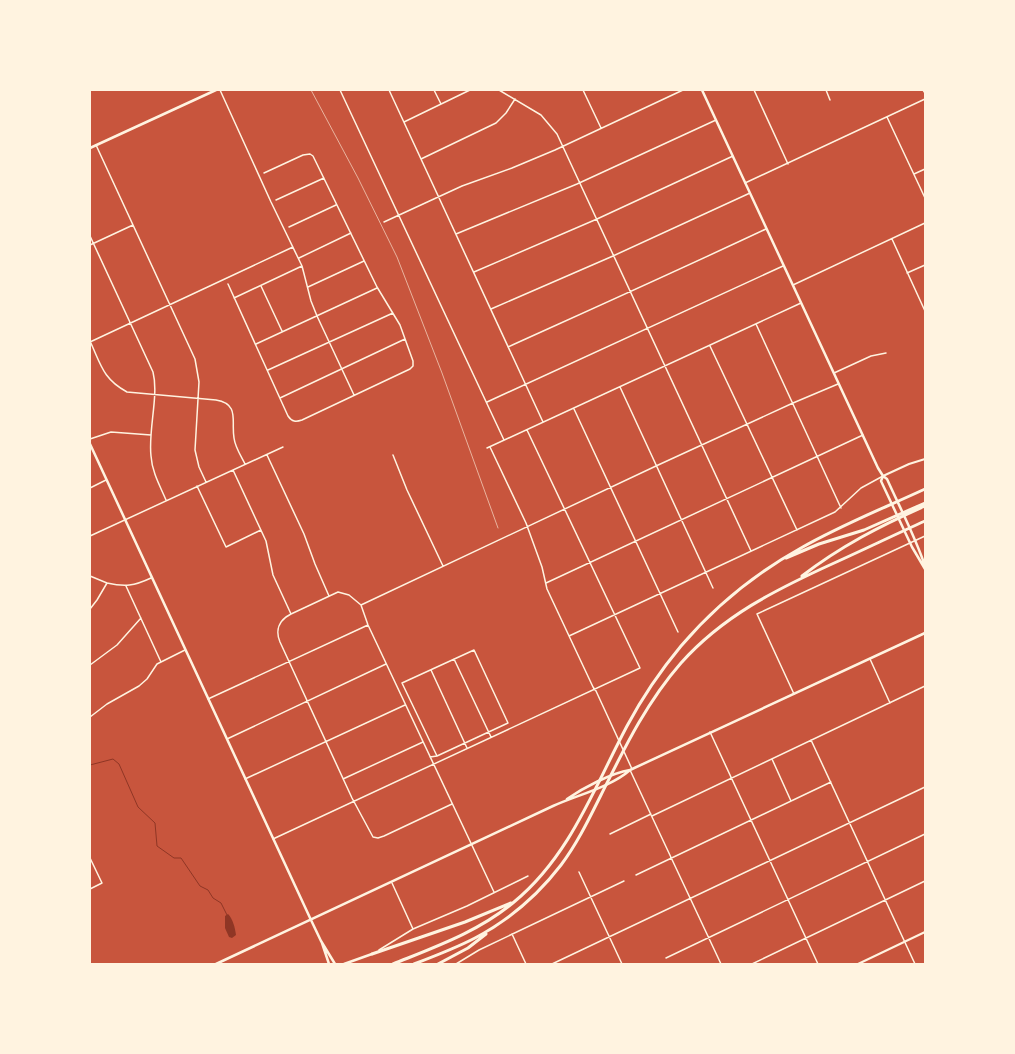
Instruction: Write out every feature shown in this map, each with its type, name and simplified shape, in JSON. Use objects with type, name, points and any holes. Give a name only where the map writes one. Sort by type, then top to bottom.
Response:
[{"type":"highway","points":[[393,964],[476,928],[515,902],[554,862],[568,841],[628,725],[656,680],[686,641],[725,601],[775,563],[815,540],[925,489]]},
{"type":"highway","points":[[903,514],[925,503]]},
{"type":"highway","points":[[775,563],[811,547],[864,530],[925,506]]},
{"type":"highway","points":[[797,580],[819,563],[856,539],[898,516]]},
{"type":"highway","points":[[438,964],[468,948],[531,898],[548,881],[566,857],[591,815],[630,738],[656,694],[699,644],[745,608],[764,596],[925,521]]},
{"type":"highway","points":[[372,954],[465,922],[515,902]]},
{"type":"highway","points":[[414,964],[463,944],[499,923]]},
{"type":"main road","points":[[90,148],[216,90]]},
{"type":"main road","points":[[702,90],[863,435],[883,476],[887,479],[907,521],[925,566]]},
{"type":"main road","points":[[90,444],[316,931],[335,964]]},
{"type":"main road","points":[[883,476],[882,481],[901,524],[925,569]]},
{"type":"main road","points":[[216,964],[563,801],[581,796],[624,775],[631,769],[925,633]]},
{"type":"main road","points":[[321,940],[329,964]]},
{"type":"main road","points":[[344,964],[372,954]]},
{"type":"street","points":[[220,90],[302,266],[311,301],[354,396]]},
{"type":"street","points":[[340,90],[504,440]]},
{"type":"street","points":[[389,90],[543,422]]},
{"type":"street","points":[[434,90],[441,104]]},
{"type":"street","points":[[404,122],[470,90]]},
{"type":"street","points":[[500,90],[548,122],[557,134],[751,552]]},
{"type":"street","points":[[583,90],[601,128]]},
{"type":"street","points":[[384,222],[438,196],[486,176],[512,168],[562,146],[683,90]]},
{"type":"street","points":[[754,90],[788,164]]},
{"type":"street","points":[[826,90],[830,100]]},
{"type":"street","points":[[421,159],[496,124],[506,113],[515,99]]},
{"type":"street","points":[[745,184],[925,99]]},
{"type":"street","points":[[887,117],[925,198]]},
{"type":"street","points":[[456,234],[580,183],[716,120]]},
{"type":"street","points":[[96,146],[195,359],[198,373],[195,450],[198,467],[206,482]]},
{"type":"street","points":[[228,284],[291,420],[298,422],[410,369],[413,366],[412,358],[400,325],[377,288],[313,156],[310,154],[303,155],[264,173]]},
{"type":"street","points":[[474,272],[597,219],[733,156]]},
{"type":"street","points":[[914,174],[925,169]]},
{"type":"street","points":[[276,200],[324,178]]},
{"type":"street","points":[[491,309],[613,256],[750,193]]},
{"type":"street","points":[[289,227],[337,204]]},
{"type":"street","points":[[793,285],[925,223]]},
{"type":"street","points":[[90,245],[134,225]]},
{"type":"street","points":[[508,347],[767,229]]},
{"type":"street","points":[[298,258],[351,233]]},
{"type":"street","points":[[90,236],[153,372],[155,382],[150,435],[151,462],[166,500]]},
{"type":"street","points":[[892,239],[925,311]]},
{"type":"street","points":[[245,464],[235,443],[233,432],[234,418],[230,406],[221,401],[127,392],[112,382],[104,372],[90,342],[293,247]]},
{"type":"street","points":[[308,287],[364,261]]},
{"type":"street","points":[[907,273],[925,265]]},
{"type":"street","points":[[234,298],[302,266]]},
{"type":"street","points":[[487,402],[784,266]]},
{"type":"street","points":[[261,286],[282,331]]},
{"type":"street","points":[[256,344],[377,288]]},
{"type":"street","points":[[488,448],[801,303]]},
{"type":"street","points":[[268,370],[393,313]]},
{"type":"street","points":[[756,324],[841,508]]},
{"type":"street","points":[[280,398],[405,339]]},
{"type":"street","points":[[710,345],[797,530]]},
{"type":"street","points":[[834,373],[871,356],[886,353]]},
{"type":"street","points":[[361,605],[656,466],[793,403],[839,384]]},
{"type":"street","points":[[620,387],[713,588]]},
{"type":"street","points":[[574,408],[678,632]]},
{"type":"street","points":[[273,839],[640,668],[527,430]]},
{"type":"street","points":[[90,439],[111,432],[150,435]]},
{"type":"street","points":[[546,583],[863,435]]},
{"type":"street","points":[[90,536],[282,447]]},
{"type":"street","points":[[490,447],[527,526],[542,567],[547,589],[595,689],[720,964]]},
{"type":"street","points":[[267,454],[304,534],[329,596]]},
{"type":"street","points":[[393,455],[443,566]]},
{"type":"street","points":[[569,636],[835,512],[861,488],[909,464],[925,459]]},
{"type":"street","points":[[233,470],[266,541],[273,575],[290,614]]},
{"type":"street","points":[[90,488],[107,480]]},
{"type":"street","points":[[197,486],[226,547],[261,530]]},
{"type":"street","points":[[794,694],[757,614],[925,536]]},
{"type":"street","points":[[90,576],[107,584],[126,586],[143,582],[152,577]]},
{"type":"street","points":[[90,609],[107,584]]},
{"type":"street","points":[[126,586],[161,662]]},
{"type":"street","points":[[452,804],[387,835],[375,838],[371,835],[343,779],[278,639],[277,633],[280,622],[283,618],[338,592],[346,593],[352,596],[361,605],[368,625],[386,664],[494,892]]},
{"type":"street","points":[[90,663],[117,644],[141,618]]},
{"type":"street","points":[[208,699],[368,625]]},
{"type":"street","points":[[90,718],[107,704],[139,686],[161,662],[186,650]]},
{"type":"street","points":[[430,757],[436,756],[508,723],[474,650],[402,684],[436,756]]},
{"type":"street","points":[[870,658],[890,703]]},
{"type":"street","points":[[454,659],[491,737]]},
{"type":"street","points":[[227,739],[386,664]]},
{"type":"street","points":[[431,670],[467,748]]},
{"type":"street","points":[[610,834],[925,686]]},
{"type":"street","points":[[245,779],[405,704]]},
{"type":"street","points":[[710,732],[818,964]]},
{"type":"street","points":[[811,740],[915,964]]},
{"type":"street","points":[[343,779],[423,742]]},
{"type":"street","points":[[772,759],[791,801]]},
{"type":"street","points":[[636,875],[831,782]]},
{"type":"street","points":[[552,964],[925,787]]},
{"type":"street","points":[[666,958],[925,834]]},
{"type":"street","points":[[90,858],[102,883],[90,889]]},
{"type":"street","points":[[579,872],[622,964]]},
{"type":"street","points":[[372,954],[414,929],[467,906],[528,876]]},
{"type":"street","points":[[391,881],[414,929]]},
{"type":"street","points":[[456,964],[479,950],[624,881]]},
{"type":"street","points":[[752,964],[925,881]]},
{"type":"street","points":[[858,964],[925,932]]},
{"type":"street","points":[[512,934],[526,964]]},
{"type":"shaded area","points":[[228,914],[236,932],[236,935],[232,938],[229,937],[225,928],[225,916]]},
{"type":"waterway","points":[[90,765],[113,759],[119,764],[138,807],[155,823],[157,846],[174,858],[181,858],[200,886],[208,890],[213,898],[221,903],[227,915]]},
{"type":"railway","points":[[311,90],[358,178],[397,257],[442,373],[498,528]]}]
